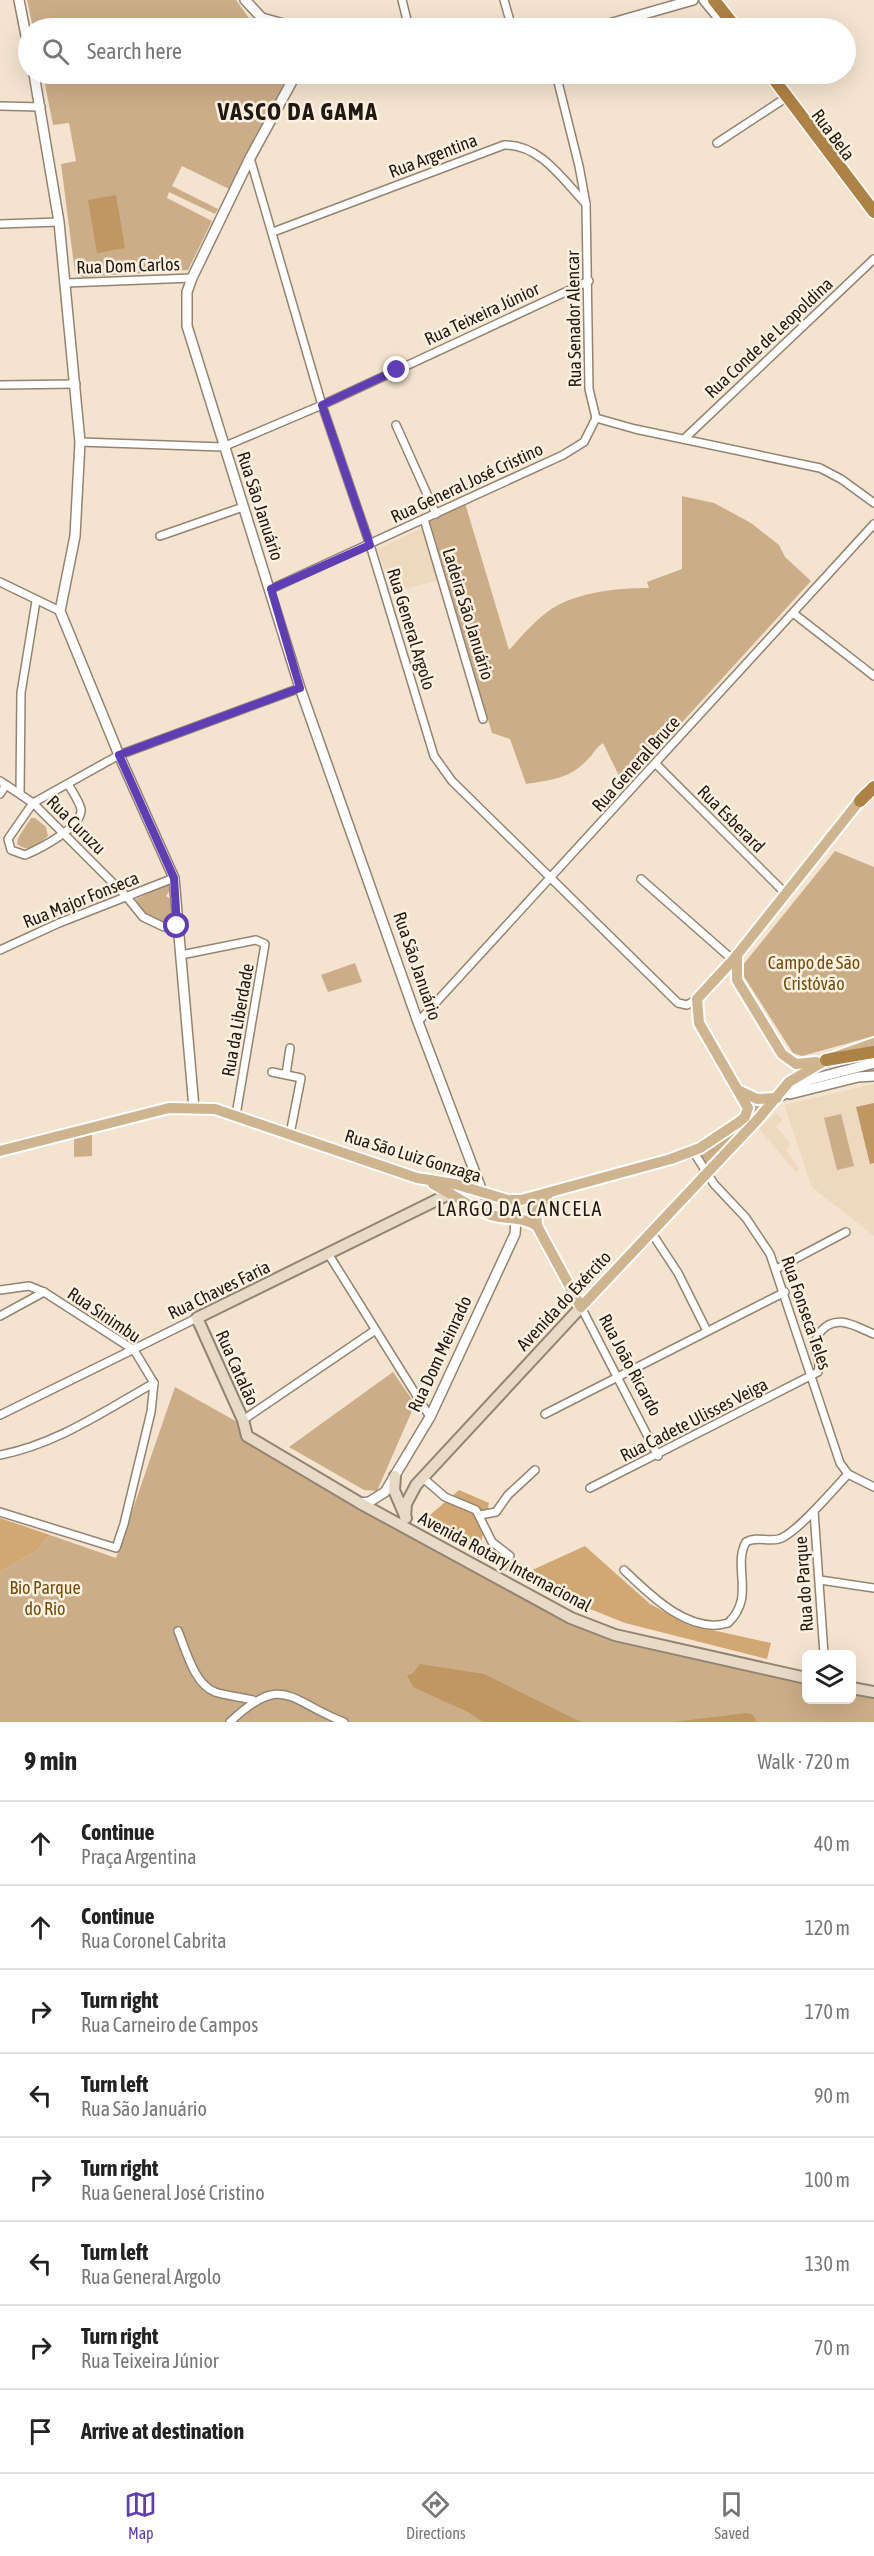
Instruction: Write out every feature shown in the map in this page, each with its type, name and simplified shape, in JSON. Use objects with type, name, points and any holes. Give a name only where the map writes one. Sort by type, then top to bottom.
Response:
[{"type":"highway","points":[[714,0],[728,18]]},
{"type":"highway","points":[[721,0],[734,18]]},
{"type":"highway","points":[[778,84],[874,212]]},
{"type":"highway","points":[[783,84],[874,205]]},
{"type":"highway","points":[[860,801],[874,787]]},
{"type":"highway","points":[[826,1060],[874,1052]]},
{"type":"main road","points":[[874,782],[736,957],[697,999],[699,1023],[738,1090],[757,1099],[777,1098],[796,1076],[826,1060],[874,1043]]},
{"type":"main road","points":[[736,957],[737,980],[782,1054],[796,1064],[826,1060]]},
{"type":"main road","name":"Rua São Luiz Gonzaga","points":[[0,1151],[169,1108],[215,1109],[236,1114],[427,1181],[455,1184],[507,1200],[549,1193],[693,1151],[745,1117],[747,1106],[738,1090]]},
{"type":"main road","name":"Avenida do Exército","points":[[405,1517],[410,1495],[423,1478],[777,1098]]},
{"type":"main road","points":[[427,1181],[486,1213],[516,1218],[537,1226],[538,1206],[549,1193]]},
{"type":"main road","points":[[452,1194],[483,1194]]},
{"type":"main road","name":"Rua Chaves Faria","points":[[197,1318],[452,1194]]},
{"type":"main road","name":"Rua João Ricardo","points":[[537,1226],[581,1307]]},
{"type":"main road","name":"Rua Catalão","points":[[197,1318],[243,1420],[245,1432]]},
{"type":"main road","name":"Avenida Rotary Internacional","points":[[245,1432],[249,1438],[267,1450],[360,1503],[555,1610],[590,1626],[615,1635],[802,1677]]},
{"type":"main road","points":[[394,1476],[394,1490],[405,1517],[420,1534]]},
{"type":"main road","points":[[856,1689],[874,1692]]},
{"type":"street","points":[[19,0],[23,18]]},
{"type":"street","points":[[245,0],[262,18]]},
{"type":"street","points":[[402,0],[406,18]]},
{"type":"street","points":[[504,0],[509,18]]},
{"type":"street","points":[[630,18],[693,0]]},
{"type":"street","points":[[704,0],[719,18]]},
{"type":"street","points":[[36,84],[59,222],[80,442],[75,536],[60,611],[119,755],[174,878],[194,1108]]},
{"type":"street","name":"Rua São Januário","points":[[291,84],[250,158],[192,278],[187,292],[187,326],[223,447],[271,589],[300,688],[418,1022],[483,1194]]},
{"type":"street","name":"Rua Senador Alencar","points":[[558,84],[586,204],[589,389],[596,418]]},
{"type":"street","name":"Rua Bela","points":[[772,84],[874,218]]},
{"type":"street","points":[[717,144],[784,99]]},
{"type":"street","points":[[0,106],[41,107]]},
{"type":"street","name":"Rua Argentina","points":[[273,232],[504,145],[516,145],[533,150],[586,204]]},
{"type":"street","name":"Rua General Argolo","points":[[250,158],[322,405],[370,545],[434,756],[452,781],[678,1003],[687,1005],[697,999]]},
{"type":"street","points":[[0,224],[59,222]]},
{"type":"street","name":"Rua Conde de Leopoldina","points":[[684,439],[874,259]]},
{"type":"street","name":"Rua Dom Carlos","points":[[66,283],[192,278]]},
{"type":"street","name":"Rua Teixeira Júnior","points":[[80,442],[223,447],[322,405],[589,281]]},
{"type":"street","points":[[0,385],[76,384]]},
{"type":"street","points":[[596,418],[820,468],[874,502]]},
{"type":"street","name":"Rua General José Cristino","points":[[271,589],[580,446],[596,418]]},
{"type":"street","points":[[396,425],[436,513]]},
{"type":"street","points":[[160,536],[243,507]]},
{"type":"street","name":"Ladeira São Januário","points":[[424,519],[483,719]]},
{"type":"street","name":"Rua General Bruce","points":[[418,1022],[552,879],[874,524]]},
{"type":"street","points":[[0,582],[60,611]]},
{"type":"street","points":[[20,795],[21,693],[36,601]]},
{"type":"street","points":[[793,613],[874,676]]},
{"type":"street","points":[[68,784],[81,812],[78,820],[63,834],[25,855],[10,850],[8,839],[33,804],[68,784],[119,755],[300,688]]},
{"type":"street","name":"Rua Esberard","points":[[656,764],[786,894]]},
{"type":"street","points":[[0,794],[3,783]]},
{"type":"street","name":"Rua Curuzu","points":[[3,783],[33,804],[149,922],[164,927],[177,926]]},
{"type":"street","name":"Rua Major Fonseca","points":[[0,950],[174,878]]},
{"type":"street","points":[[641,879],[736,957]]},
{"type":"street","name":"Rua da Liberdade","points":[[181,955],[256,940],[265,944],[236,1114]]},
{"type":"street","points":[[286,1074],[290,1048]]},
{"type":"street","points":[[777,1098],[809,1080],[874,1063]]},
{"type":"street","points":[[272,1072],[301,1078],[290,1134]]},
{"type":"street","points":[[777,1098],[858,1077],[874,1076]]},
{"type":"street","name":"Rua Fonseca Teles","points":[[693,1151],[706,1172],[763,1241],[784,1292],[831,1441],[840,1463],[848,1474]]},
{"type":"street","points":[[507,1200],[516,1218]]},
{"type":"street","name":"Rua Dom Meinrado","points":[[360,1503],[378,1498],[430,1417],[515,1234],[516,1218]]},
{"type":"street","points":[[651,1232],[678,1273],[707,1331]]},
{"type":"street","points":[[776,1269],[846,1232]]},
{"type":"street","points":[[329,1255],[374,1331],[430,1417]]},
{"type":"street","name":"Rua Sinimbu","points":[[0,1290],[29,1286],[44,1292],[134,1350],[154,1383]]},
{"type":"street","points":[[0,1316],[44,1292]]},
{"type":"street","points":[[545,1414],[784,1292]]},
{"type":"street","name":"Rua João Ricardo","points":[[581,1307],[658,1456]]},
{"type":"street","name":"Rua Chaves Faria","points":[[0,1415],[197,1318]]},
{"type":"street","points":[[811,1377],[820,1366],[815,1342],[819,1334],[830,1323],[840,1321],[874,1334]]},
{"type":"street","points":[[243,1420],[374,1331]]},
{"type":"street","name":"Rua Cadete Ulisses Veiga","points":[[590,1488],[658,1456],[811,1377]]},
{"type":"street","points":[[0,1455],[27,1450],[57,1438],[154,1383]]},
{"type":"street","points":[[0,1512],[116,1548],[151,1413],[154,1383]]},
{"type":"street","points":[[480,1515],[496,1512],[508,1495],[535,1470]]},
{"type":"street","points":[[624,1570],[671,1612],[705,1623],[728,1623],[735,1617],[742,1599],[743,1550],[746,1542],[754,1538],[783,1537],[814,1511],[848,1474],[874,1487]]},
{"type":"street","points":[[423,1478],[445,1497],[476,1510],[492,1542],[510,1556]]},
{"type":"street","name":"Rua do Parque","points":[[814,1511],[824,1650]]},
{"type":"street","points":[[820,1580],[874,1588]]},
{"type":"street","points":[[178,1631],[200,1680],[215,1692],[253,1700],[289,1694],[344,1722]]},
{"type":"street","points":[[230,1722],[253,1700]]},
{"type":"shaded area","points":[[116,195],[125,248],[97,253],[88,200]]},
{"type":"shaded area","points":[[422,528],[438,580],[391,593],[378,549]]},
{"type":"shaded area","points":[[874,1084],[874,1236],[812,1187],[784,1105]]},
{"type":"shaded area","points":[[874,1103],[874,1163],[870,1164],[856,1107]]},
{"type":"shaded area","points":[[776,1113],[783,1120],[776,1126],[789,1142],[790,1146],[786,1150],[799,1169],[796,1173],[759,1128]]},
{"type":"shaded area","points":[[459,1490],[489,1503],[481,1543],[530,1571],[585,1546],[650,1604],[689,1625],[771,1643],[767,1659],[625,1623],[533,1586],[426,1525],[430,1515]]},
{"type":"shaded area","points":[[0,1518],[50,1535],[38,1550],[0,1572]]},
{"type":"shaded area","points":[[420,1664],[484,1674],[581,1722],[483,1722],[468,1712],[413,1687],[407,1675],[412,1674]]},
{"type":"shaded area","points":[[747,1713],[753,1715],[757,1722],[673,1722]]},
{"type":"green space","points":[[27,0],[236,0],[249,18],[31,18]]},
{"type":"green space","points":[[45,84],[284,84],[229,189],[182,166],[172,186],[218,209],[215,214],[169,192],[167,198],[212,221],[188,270],[82,277],[75,273],[61,164],[76,161],[69,123],[53,125]]},
{"type":"green space","points":[[682,496],[714,503],[751,523],[779,545],[785,557],[811,581],[624,786],[603,743],[580,766],[567,775],[526,784],[510,739],[492,733],[429,519],[465,503],[509,650],[538,620],[558,605],[580,596],[603,591],[649,588],[647,582],[682,569]]},
{"type":"green space","points":[[31,818],[35,818],[46,827],[48,836],[33,847],[26,848],[17,844],[18,838]]},
{"type":"green space","name":"Campo de São Cristóvão","points":[[835,851],[874,867],[874,1036],[802,1056],[793,1053],[743,975],[743,965]]},
{"type":"green space","points":[[167,885],[171,889],[166,896],[172,900],[174,911],[171,923],[156,922],[137,909],[136,899]]},
{"type":"green space","points":[[355,963],[362,982],[328,992],[321,975]]},
{"type":"green space","points":[[757,1102],[764,1103],[750,1121],[705,1164],[700,1155],[749,1120]]},
{"type":"green space","points":[[841,1114],[854,1166],[837,1170],[824,1118]]},
{"type":"green space","points":[[74,1133],[92,1133],[92,1156],[74,1157]]},
{"type":"green space","points":[[393,1372],[415,1404],[377,1491],[364,1490],[289,1447]]},
{"type":"green space","name":"Bio Parque do Rio","points":[[175,1387],[239,1423],[244,1436],[394,1527],[573,1625],[598,1635],[802,1681],[802,1704],[856,1704],[856,1693],[874,1697],[874,1722],[0,1722],[0,1572],[38,1550],[50,1535],[116,1558]]},
{"type":"district","name":"VASCO DA GAMA","points":[[298,112]]},
{"type":"district","name":"LARGO DA CANCELA","points":[[520,1209]]},
{"type":"route","points":[[177,926],[174,878],[119,755],[224,714],[300,688],[271,589],[370,545],[322,405],[397,370]]}]
